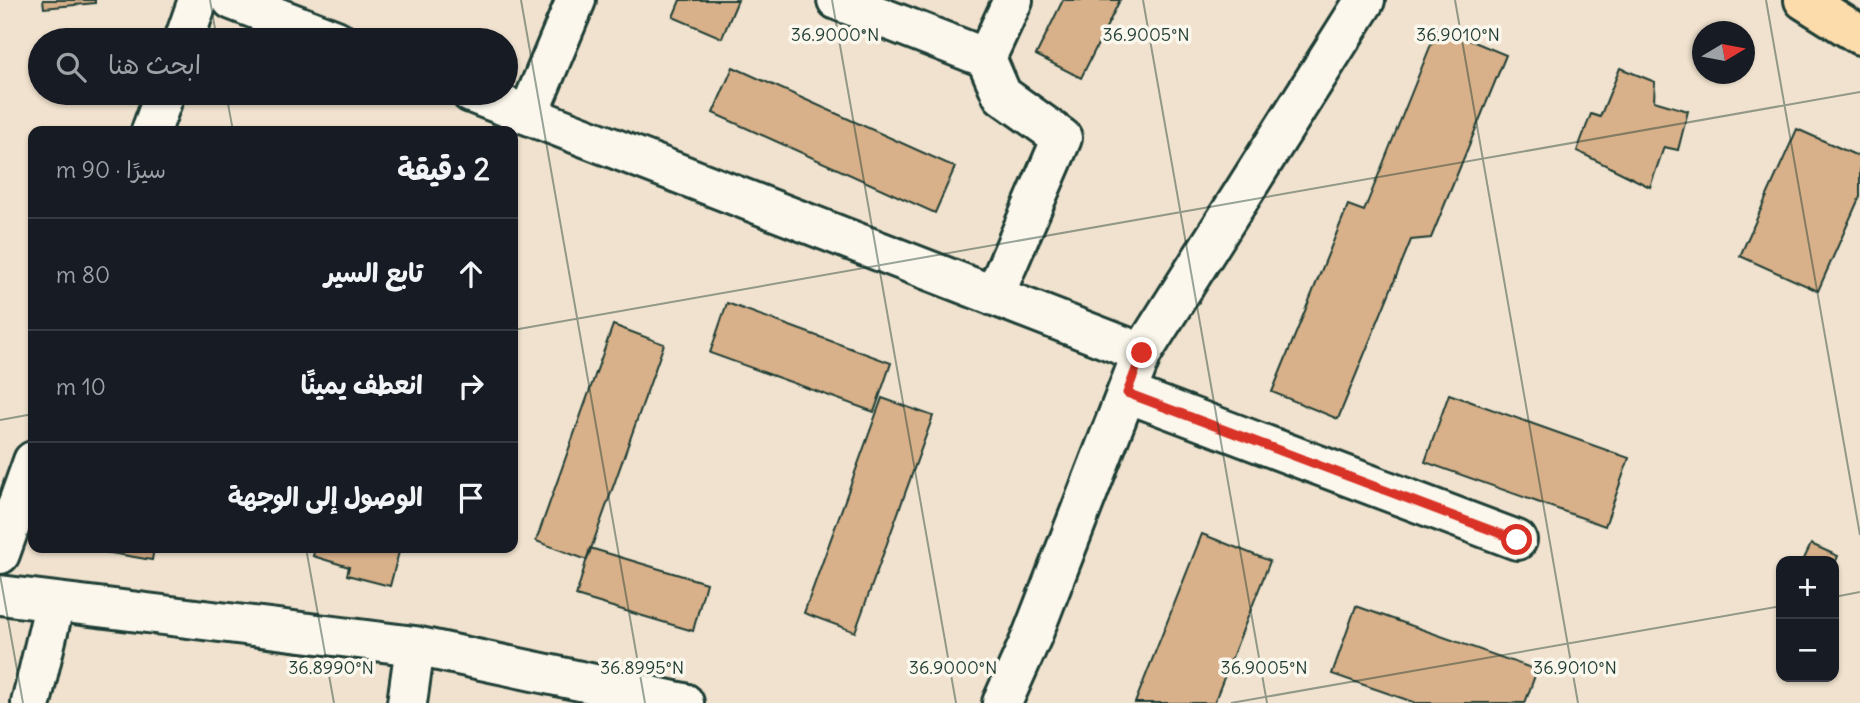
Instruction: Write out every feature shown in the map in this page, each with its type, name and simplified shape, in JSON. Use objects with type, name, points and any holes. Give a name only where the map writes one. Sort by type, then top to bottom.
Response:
[{"type":"main road","points":[[1804,0],[1860,35]]},
{"type":"street","points":[[188,28],[198,0]]},
{"type":"street","points":[[232,0],[305,28]]},
{"type":"street","points":[[528,115],[576,0]]},
{"type":"street","points":[[837,0],[986,58],[1002,95],[1062,138],[994,296]]},
{"type":"street","points":[[986,58],[1013,0]]},
{"type":"street","points":[[1002,703],[1032,636],[1142,353],[1365,0]]},
{"type":"street","points":[[153,126],[161,105]]},
{"type":"street","points":[[502,105],[1142,353]]},
{"type":"street","points":[[1127,393],[1517,540]]},
{"type":"street","points":[[0,554],[28,475]]},
{"type":"street","points":[[0,595],[415,646],[684,703]]},
{"type":"street","points":[[31,703],[55,602]]},
{"type":"street","points":[[407,703],[415,646]]},
{"type":"building","points":[[43,0],[95,0],[95,3],[44,8]]},
{"type":"building","points":[[680,0],[738,0],[722,38],[673,17]]},
{"type":"building","points":[[1063,0],[1120,0],[1081,78],[1036,55]]},
{"type":"building","points":[[1438,27],[1506,55],[1431,238],[1411,240],[1338,419],[1272,392],[1348,205],[1364,211]]},
{"type":"building","points":[[733,67],[955,167],[935,213],[713,113]]},
{"type":"building","points":[[1620,68],[1655,82],[1654,101],[1688,111],[1678,150],[1664,147],[1650,187],[1577,151],[1591,114],[1600,117]]},
{"type":"building","points":[[1797,129],[1860,157],[1860,196],[1818,291],[1740,256]]},
{"type":"building","points":[[727,303],[891,363],[874,412],[710,353]]},
{"type":"building","points":[[613,325],[664,344],[587,560],[536,541]]},
{"type":"building","points":[[1449,394],[1629,458],[1605,526],[1425,462]]},
{"type":"building","points":[[882,398],[933,416],[855,632],[804,613]]},
{"type":"building","points":[[1202,534],[1270,561],[1214,703],[1135,703]]},
{"type":"building","points":[[1811,544],[1838,556],[1805,556]]},
{"type":"building","points":[[590,548],[706,583],[693,631],[576,596]]},
{"type":"building","points":[[111,553],[153,553],[152,560]]},
{"type":"building","points":[[314,553],[399,553],[390,586],[347,575],[349,567],[313,556]]},
{"type":"building","points":[[1356,606],[1537,670],[1525,703],[1416,703],[1332,674]]},
{"type":"route","points":[[1142,353],[1127,393],[1517,540]]}]
